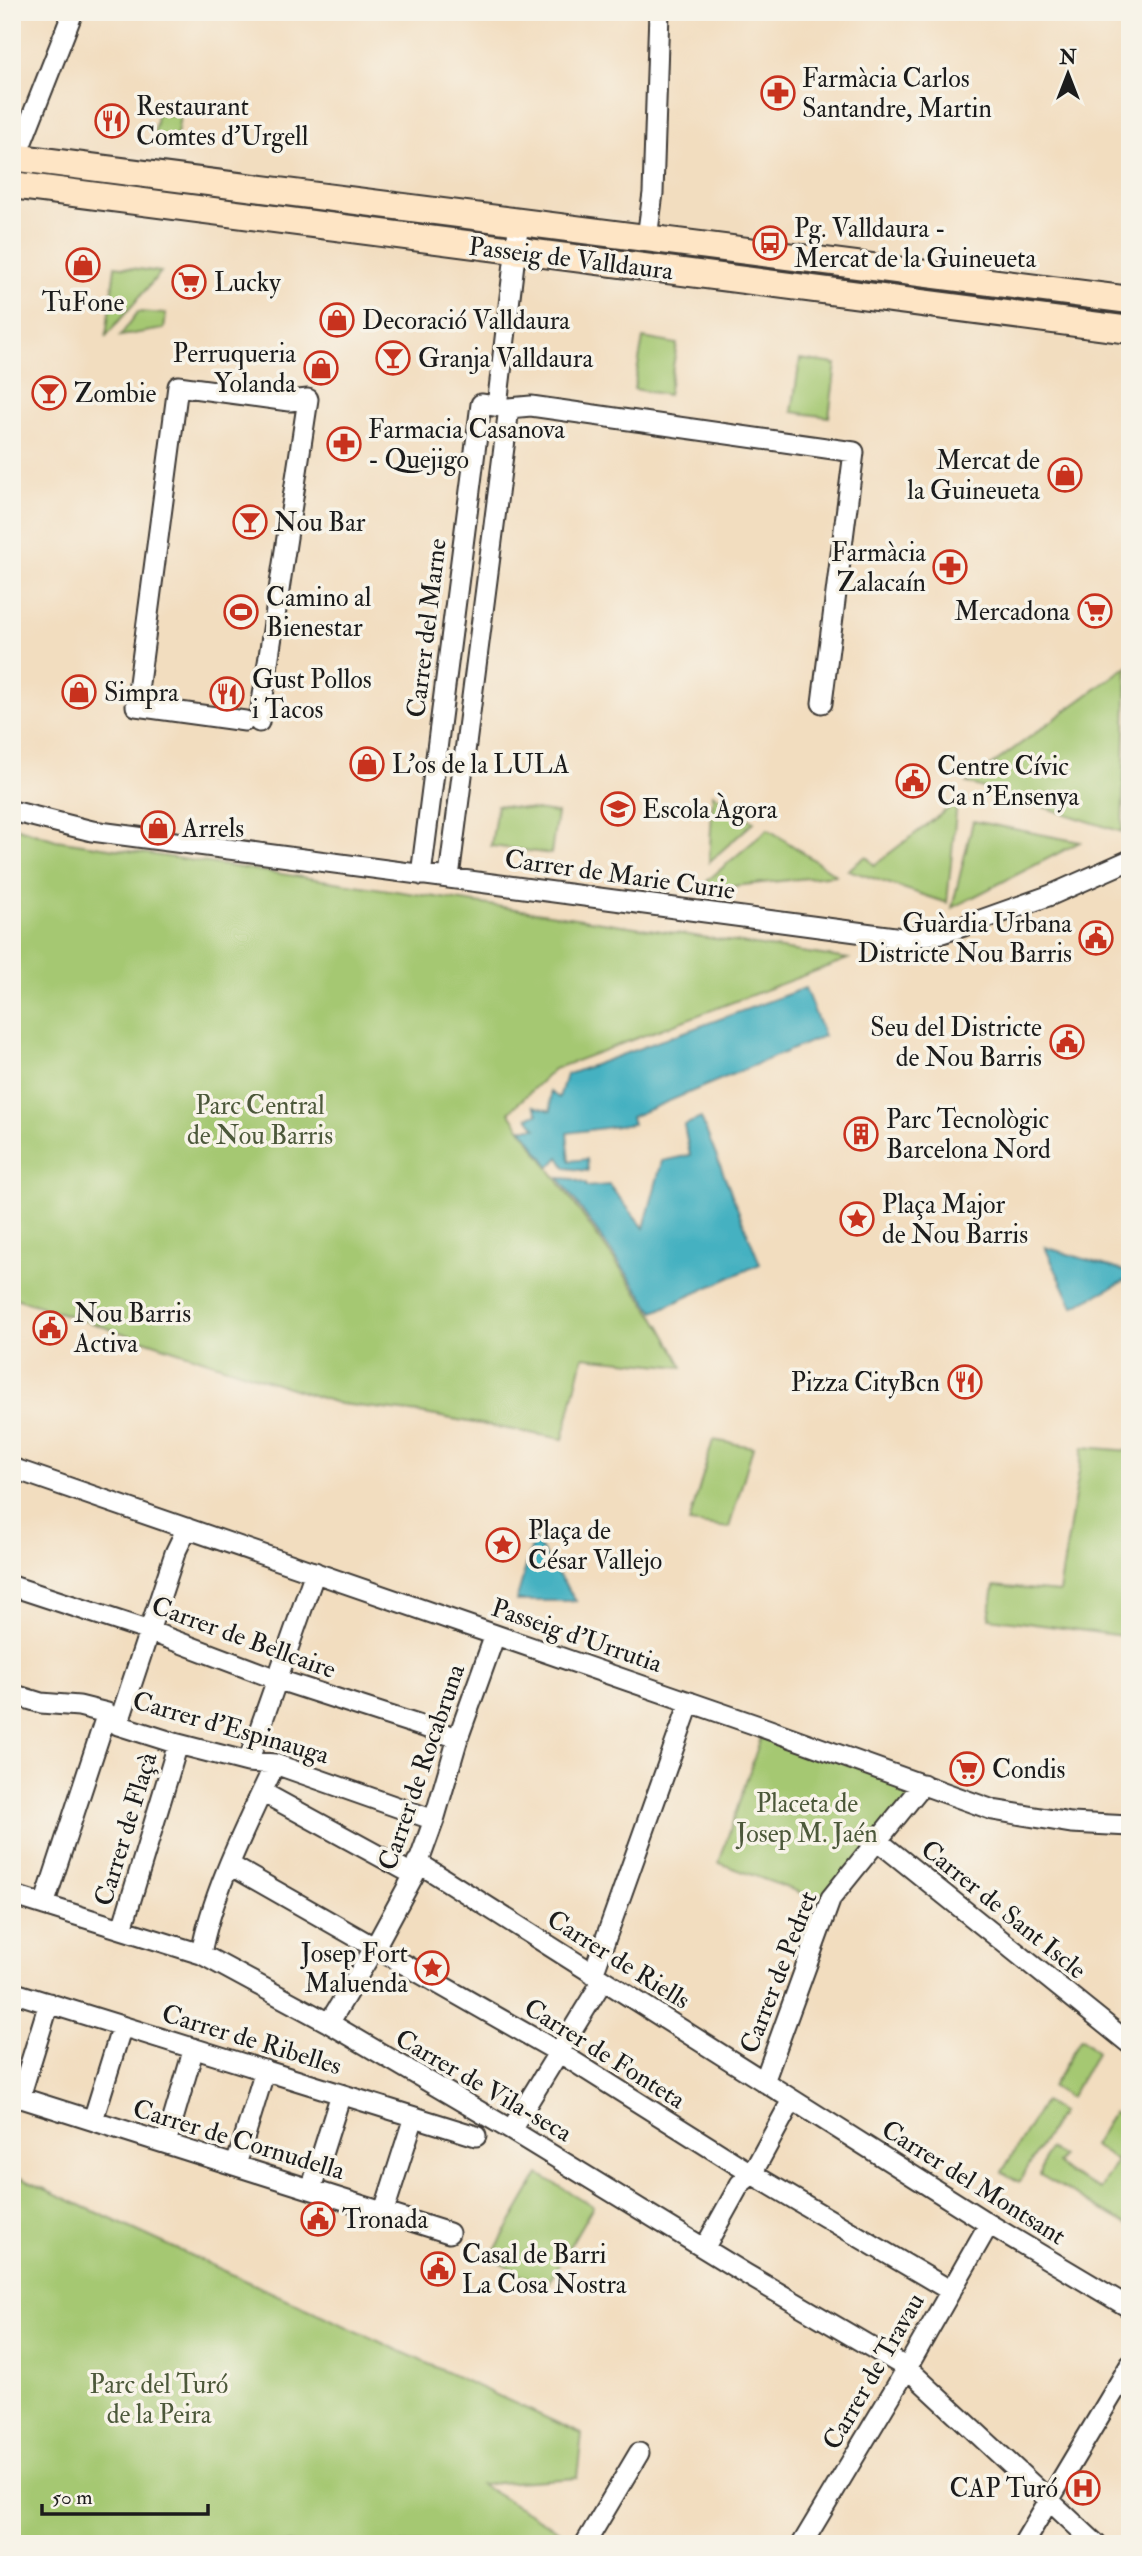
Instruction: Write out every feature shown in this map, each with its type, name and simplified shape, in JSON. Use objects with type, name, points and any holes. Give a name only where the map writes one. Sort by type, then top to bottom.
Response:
[{"type":"main road","name":"Passeig de Valldaura","points":[[14,157],[1130,300]]},
{"type":"main road","name":"Passeig de Valldaura","points":[[12,185],[1130,330]]},
{"type":"street","points":[[14,157],[73,12]]},
{"type":"street","points":[[646,238],[653,192],[659,12]]},
{"type":"street","name":"Carrer del Marne","points":[[449,877],[503,407],[519,221]]},
{"type":"street","points":[[178,386],[289,401],[308,399],[252,722],[136,706],[178,386]]},
{"type":"street","name":"Carrer del Marne","points":[[421,875],[481,404],[503,407]]},
{"type":"street","points":[[503,407],[531,406],[854,452],[822,703]]},
{"type":"street","name":"Carrer de Marie Curie","points":[[12,811],[92,831],[902,938],[942,933],[964,926],[1051,895],[1130,860]]},
{"type":"street","name":"Passeig d'Urrutia","points":[[12,1468],[690,1702],[993,1810],[1071,1823],[1130,1826]]},
{"type":"street","points":[[44,1905],[112,1719],[149,1631],[175,1553],[187,1528]]},
{"type":"street","points":[[248,1762],[315,1572]]},
{"type":"street","name":"Carrer de Bellcaire","points":[[12,1586],[458,1738]]},
{"type":"street","name":"Carrer de Rocabruna","points":[[329,2023],[375,1947],[416,1868],[495,1635]]},
{"type":"street","name":"Carrer d'Espinauga","points":[[12,1694],[41,1703],[79,1706],[178,1744],[248,1762],[275,1764],[434,1821]]},
{"type":"street","points":[[510,2130],[560,2053],[598,1977],[690,1702]]},
{"type":"street","name":"Carrer de Flaçà","points":[[122,1929],[178,1744]]},
{"type":"street","points":[[201,1954],[204,1936],[230,1865],[275,1764]]},
{"type":"street","name":"Carrer de Pedret","points":[[764,2082],[831,1898],[923,1784]]},
{"type":"street","name":"Carrer de Riells","points":[[262,1792],[416,1868],[598,1977],[792,2100]]},
{"type":"street","name":"Carrer de Sant Iscle","points":[[878,1841],[1130,2044]]},
{"type":"street","name":"Carrer de Fonteta","points":[[230,1865],[560,2053],[752,2174],[951,2291]]},
{"type":"street","name":"Carrer de Vila-seca","points":[[12,1895],[201,1954],[329,2023],[510,2130],[907,2368],[1096,2544]]},
{"type":"street","name":"Carrer de Ribelles","points":[[12,1992],[476,2136]]},
{"type":"street","points":[[16,2096],[49,2003]]},
{"type":"street","points":[[93,2120],[122,2026]]},
{"type":"street","points":[[166,2143],[194,2048]]},
{"type":"street","points":[[236,2165],[265,2070]]},
{"type":"street","points":[[311,2189],[341,2094]]},
{"type":"street","name":"Carrer de Cornudella","points":[[16,2096],[449,2233]]},
{"type":"street","points":[[705,2247],[740,2184],[752,2174],[792,2100]]},
{"type":"street","name":"Carrer del Montsant","points":[[792,2100],[989,2224],[1130,2308]]},
{"type":"street","points":[[384,2211],[414,2117]]},
{"type":"street","name":"Carrer de Travau","points":[[802,2544],[989,2224]]},
{"type":"street","points":[[1023,2544],[1130,2365]]},
{"type":"street","points":[[586,2544],[639,2453]]},
{"type":"green space","points":[[157,113],[180,116],[176,141],[154,138]]},
{"type":"green space","points":[[115,267],[161,272],[106,336]]},
{"type":"green space","points":[[138,312],[166,314],[164,329],[120,336]]},
{"type":"green space","points":[[643,338],[677,344],[668,395],[634,389]]},
{"type":"green space","points":[[800,359],[836,364],[829,417],[792,412]]},
{"type":"green space","points":[[1127,666],[1122,832],[967,783]]},
{"type":"green space","points":[[713,794],[754,822],[709,862]]},
{"type":"green space","points":[[957,802],[947,903],[848,870],[866,856],[874,865]]},
{"type":"green space","points":[[497,805],[557,813],[551,854],[491,846]]},
{"type":"green space","points":[[973,821],[1080,842],[952,908]]},
{"type":"green space","name":"Parc Central de Nou Barris","points":[[12,826],[56,840],[848,959],[554,1069],[509,1112],[661,1326],[683,1367],[583,1357],[563,1439],[419,1413],[340,1404],[12,1297]]},
{"type":"green space","points":[[768,829],[836,875],[705,889],[708,880]]},
{"type":"green space","points":[[713,1440],[753,1447],[729,1528],[689,1523]]},
{"type":"green space","points":[[1083,1447],[1130,1451],[1130,1637],[989,1618],[994,1586],[1059,1592]]},
{"type":"green space","name":"Placeta de Josep M. Jaén","points":[[764,1728],[923,1784],[829,1903],[719,1863]]},
{"type":"green space","points":[[1081,2038],[1097,2052],[1070,2098],[1052,2087]]},
{"type":"green space","points":[[1044,2102],[1061,2112],[1019,2182],[1002,2172]]},
{"type":"green space","points":[[1113,2112],[1130,2125],[1130,2226],[1040,2175],[1049,2149],[1062,2156],[1058,2164],[1070,2174],[1100,2189],[1117,2161],[1093,2146]]},
{"type":"green space","name":"Parc del Turó de la Peira","points":[[12,2174],[582,2434],[577,2478],[480,2484],[569,2537],[565,2544],[12,2544]]},
{"type":"green space","points":[[539,2174],[593,2206],[545,2288],[491,2257]]},
{"type":"water","points":[[805,988],[824,1036],[631,1117],[633,1124],[567,1133],[570,1161],[587,1159],[588,1171],[566,1168],[559,1157],[550,1167],[522,1128],[536,1128],[528,1117],[538,1114],[534,1106],[551,1111],[550,1092],[559,1098],[566,1075]]},
{"type":"water","points":[[701,1118],[760,1264],[654,1312],[559,1178],[573,1179],[586,1184],[586,1187],[609,1185],[644,1228],[662,1161],[690,1155],[684,1125]]},
{"type":"water","points":[[1045,1247],[1130,1273],[1130,1278],[1073,1307]]},
{"type":"water","points":[[534,1539],[576,1601],[516,1601]]},
{"type":"place","name":"Farmàcia Carlos Santandre, Martin","points":[[778,93]]},
{"type":"place","name":"Restaurant Comtes d'Urgell","points":[[112,121]]},
{"type":"place","name":"Pg. Valldaura - Mercat de la Guineueta","points":[[770,243]]},
{"type":"place","name":"TuFone","points":[[83,265]]},
{"type":"place","name":"Lucky","points":[[189,282]]},
{"type":"place","name":"Decoració Valldaura","points":[[337,320]]},
{"type":"place","name":"Granja Valldaura","points":[[393,358]]},
{"type":"place","name":"Perruqueria Yolanda","points":[[321,368]]},
{"type":"place","name":"Zombie","points":[[49,393]]},
{"type":"place","name":"Farmacia Casanova - Quejigo","points":[[344,444]]},
{"type":"place","name":"Mercat de la Guineueta","points":[[1065,475]]},
{"type":"place","name":"Nou Bar","points":[[250,522]]},
{"type":"place","name":"Farmàcia Zalacaín","points":[[950,567]]},
{"type":"place","name":"Mercadona","points":[[1095,611]]},
{"type":"place","name":"Camino al Bienestar","points":[[241,612]]},
{"type":"place","name":"Simpra","points":[[79,692]]},
{"type":"place","name":"Gust Pollos i Tacos","points":[[227,694]]},
{"type":"place","name":"L'os de la LULA","points":[[367,764]]},
{"type":"place","name":"Centre Cívic Ca n'Ensenya","points":[[913,781]]},
{"type":"place","name":"Escola Àgora","points":[[618,809]]},
{"type":"place","name":"Arrels","points":[[158,828]]},
{"type":"place","name":"Guàrdia Urbana Districte Nou Barris","points":[[1096,938]]},
{"type":"place","name":"Seu del Districte de Nou Barris","points":[[1067,1042]]},
{"type":"place","name":"Parc Tecnològic Barcelona Nord","points":[[861,1134]]},
{"type":"place","name":"Plaça Major de Nou Barris","points":[[857,1219]]},
{"type":"place","name":"Nou Barris Activa","points":[[50,1328]]},
{"type":"place","name":"Pizza CityBcn","points":[[965,1382]]},
{"type":"place","name":"Plaça de César Vallejo","points":[[503,1545]]},
{"type":"place","name":"Condis","points":[[967,1769]]},
{"type":"place","name":"Josep Fort Maluenda","points":[[432,1968]]},
{"type":"place","name":"Tronada","points":[[318,2219]]},
{"type":"place","name":"Casal de Barri La Cosa Nostra","points":[[438,2269]]},
{"type":"place","name":"CAP Turó","points":[[1083,2488]]}]
